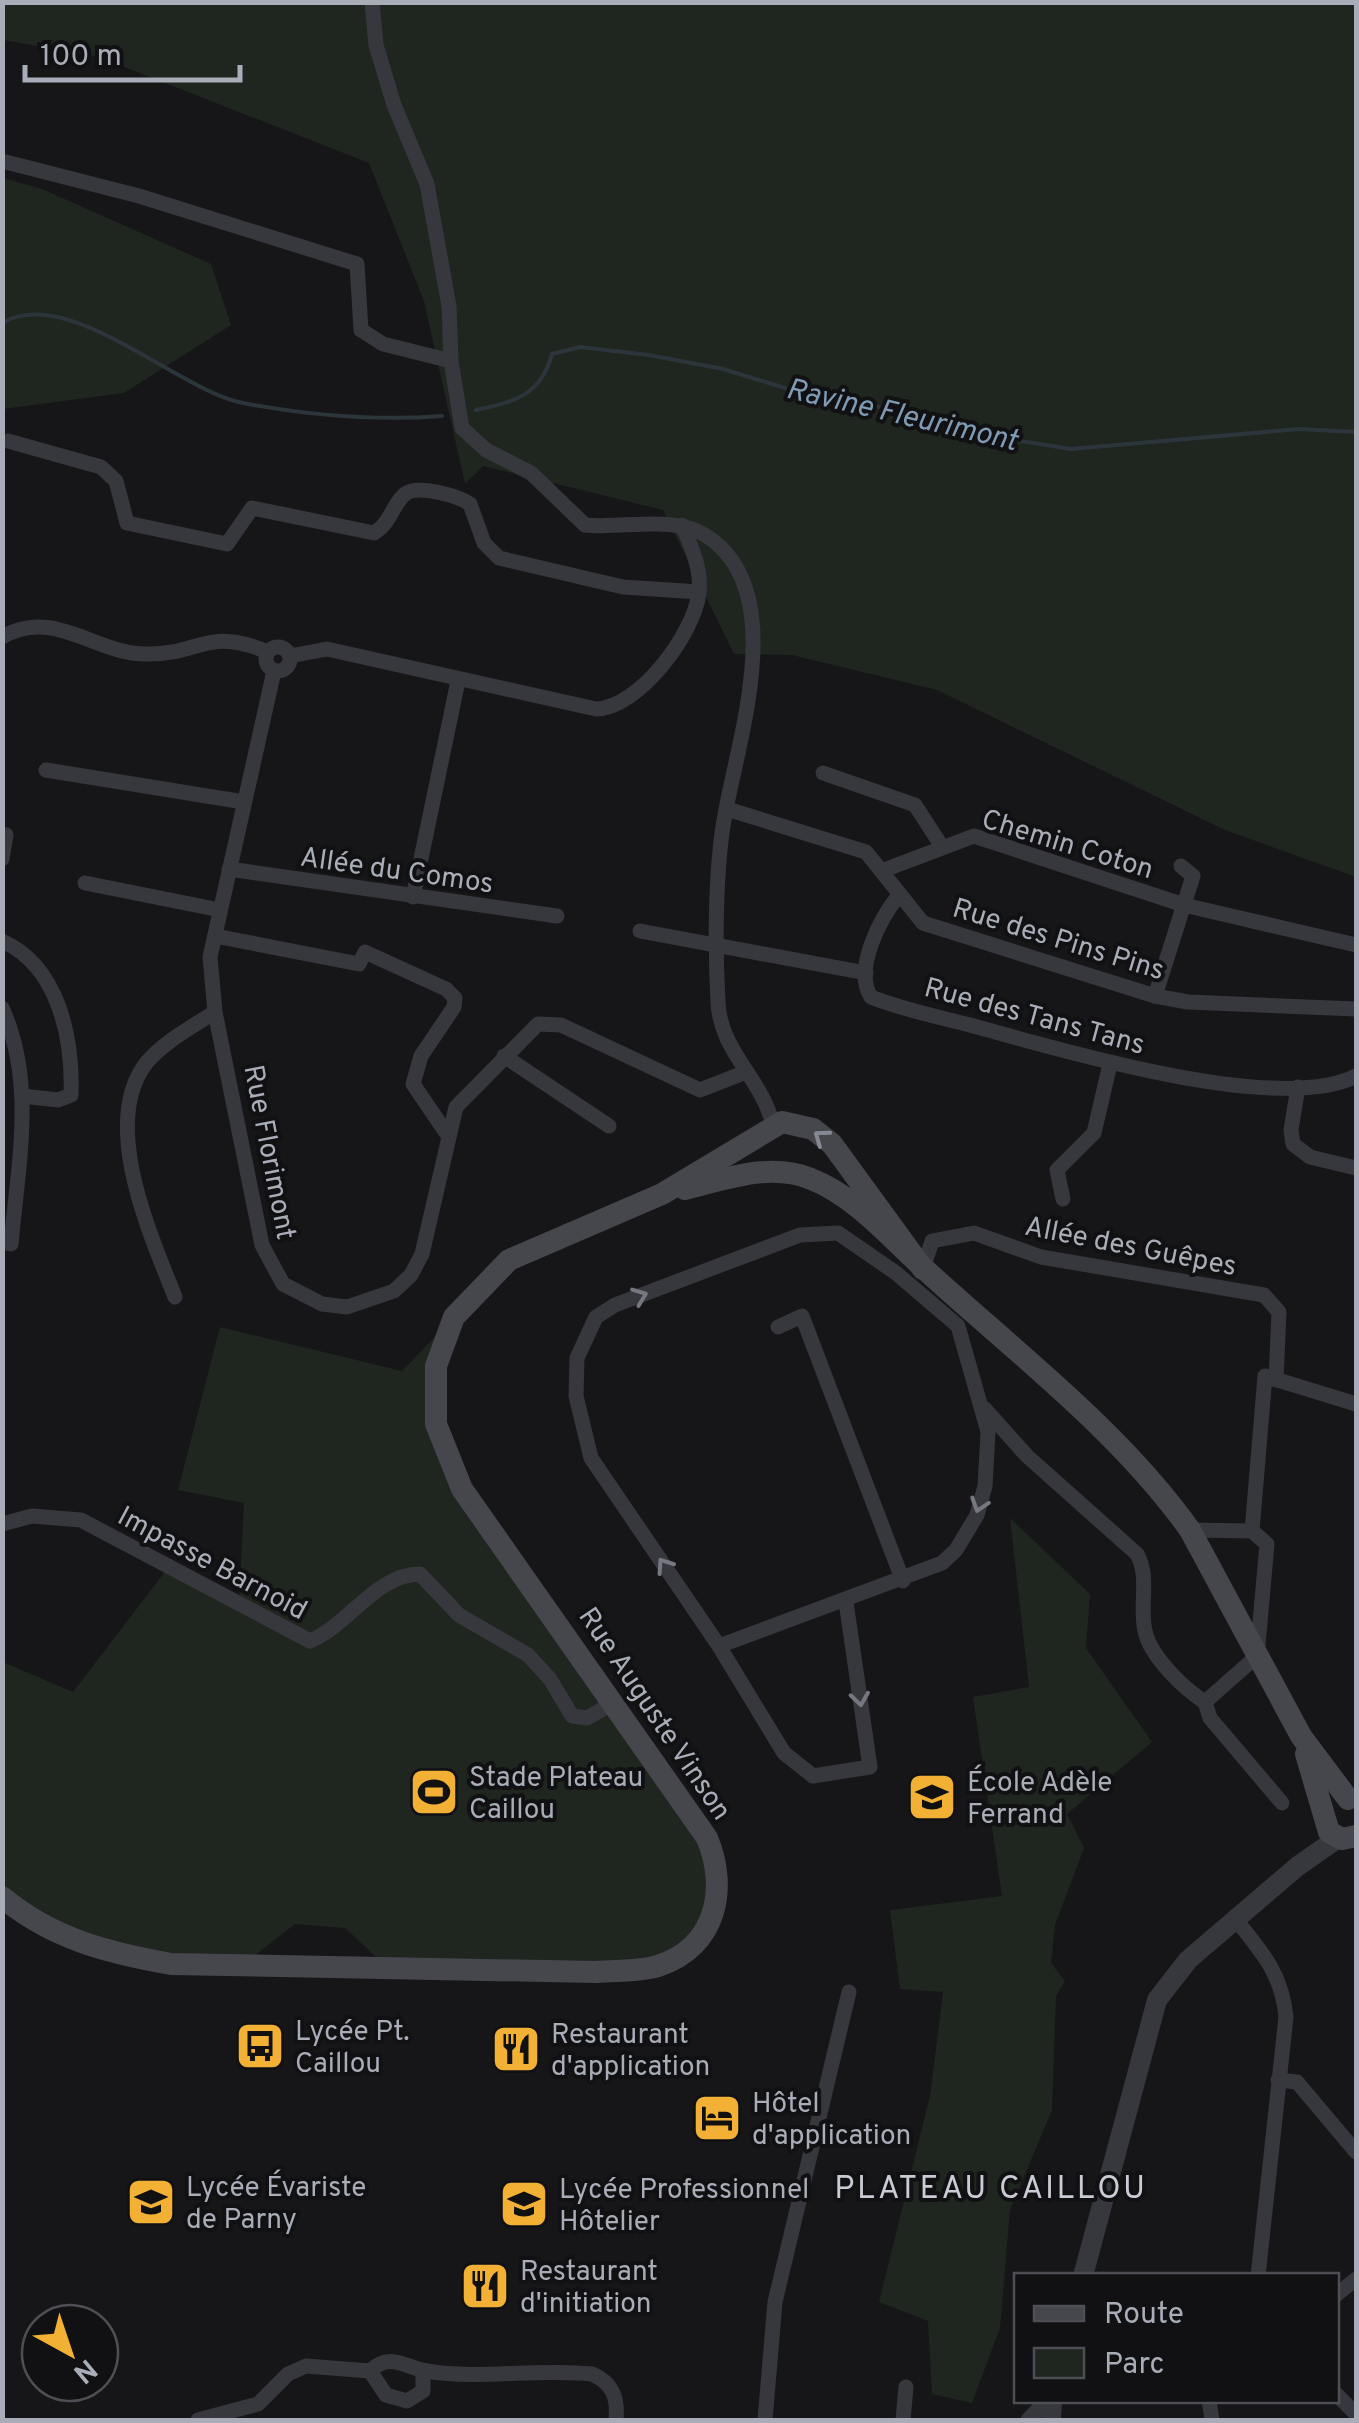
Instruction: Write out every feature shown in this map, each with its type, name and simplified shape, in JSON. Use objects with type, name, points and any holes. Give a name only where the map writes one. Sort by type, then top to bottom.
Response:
[{"type":"main road","name":"Rue Auguste Vinson","points":[[2,1897],[70,1939],[116,1954],[171,1964],[596,1972],[657,1967],[700,1939],[715,1913],[717,1862],[707,1838],[462,1489],[436,1424],[436,1366],[454,1317],[509,1260],[662,1194],[768,1127],[791,1122],[813,1129],[852,1167],[968,1322],[1143,1471],[1190,1530],[1301,1736]]},
{"type":"main road","points":[[766,1171],[757,1146],[768,1127]]},
{"type":"main road","points":[[811,1179],[832,1180],[852,1167]]},
{"type":"main road","name":"Rue Auguste Vinson","points":[[662,1194],[766,1171],[811,1179],[850,1204],[929,1274]]},
{"type":"main road","points":[[1301,1736],[1332,1778],[1354,1796]]},
{"type":"main road","points":[[1301,1736],[1342,1834]]},
{"type":"main road","points":[[1342,1834],[1335,1802],[1354,1796]]},
{"type":"street","points":[[372,2],[376,45],[394,105],[427,184],[449,306],[451,360],[462,428],[486,450],[531,473],[586,526],[682,525],[704,534],[730,560],[750,605],[753,666],[727,809],[718,944],[722,1031],[762,1095],[768,1127]]},
{"type":"street","points":[[2,161],[139,196],[357,264],[361,330],[383,344],[451,360]]},
{"type":"street","points":[[8,441],[101,466],[116,481],[127,523],[227,544],[252,508],[374,533],[387,525],[404,494],[415,490],[470,504],[484,543],[499,558],[623,587],[699,592]]},
{"type":"street","points":[[290,656],[327,649],[596,709],[614,708],[634,695],[661,666],[692,618],[699,592],[696,561],[682,525]]},
{"type":"street","points":[[2,637],[36,626],[59,628],[140,654],[239,640],[268,652],[280,647],[290,656]]},
{"type":"street","points":[[268,652],[266,658],[274,671],[286,669],[290,656]]},
{"type":"street","name":"Rue Florimont","points":[[274,671],[210,957],[216,1012],[262,1245],[283,1284],[302,1296],[346,1307],[394,1291],[411,1276],[422,1254],[456,1107],[531,1029],[550,1022],[700,1090],[746,1072]]},
{"type":"street","points":[[413,897],[458,680]]},
{"type":"street","points":[[46,770],[244,802]]},
{"type":"street","points":[[823,773],[915,805],[941,845]]},
{"type":"street","name":"Rue des Pins Pins","points":[[727,809],[866,852],[922,923],[1155,996],[1188,1002],[1356,1010]]},
{"type":"street","points":[[2,859],[6,836]]},
{"type":"street","name":"Chemin Coton","points":[[884,870],[941,845],[974,836],[1184,904],[1356,945]]},
{"type":"street","points":[[1181,866],[1192,876],[1184,904]]},
{"type":"street","name":"Allée du Comos","points":[[229,869],[557,916]]},
{"type":"street","points":[[85,883],[220,910]]},
{"type":"street","points":[[640,931],[866,973],[884,913],[899,895]]},
{"type":"street","name":"Chemin Coton","points":[[1155,996],[1184,904]]},
{"type":"street","points":[[215,936],[359,964],[365,952],[446,989],[455,998],[454,1007],[421,1056],[413,1084],[447,1134]]},
{"type":"street","points":[[2,941],[19,948],[46,978],[68,1046],[70,1095],[58,1100],[22,1096]]},
{"type":"street","name":"Rue des Tans Tans","points":[[866,973],[866,989],[879,1000],[1110,1064],[1200,1081],[1298,1087],[1356,1076]]},
{"type":"street","points":[[2,1008],[21,1073],[22,1096],[10,1244],[2,1242]]},
{"type":"street","points":[[174,1297],[138,1202],[128,1125],[130,1102],[136,1082],[156,1053],[216,1012]]},
{"type":"street","points":[[504,1056],[610,1126]]},
{"type":"street","points":[[1063,1199],[1057,1170],[1094,1133],[1110,1064]]},
{"type":"street","points":[[1298,1087],[1291,1130],[1294,1144],[1310,1157],[1356,1168]]},
{"type":"street","points":[[719,1646],[903,1581],[942,1563],[956,1550],[977,1515],[985,1486],[988,1432],[968,1322],[935,1306],[860,1246],[838,1233],[822,1231],[800,1234],[616,1306],[596,1318],[577,1358],[576,1396],[586,1445],[798,1768],[813,1776],[870,1767],[846,1602]]},
{"type":"street","name":"Allée des Guêpes","points":[[929,1274],[932,1241],[974,1233],[1041,1257],[1264,1295],[1279,1312],[1276,1380],[1265,1376],[1252,1531]]},
{"type":"street","points":[[929,1274],[935,1306]]},
{"type":"street","points":[[778,1326],[802,1316],[903,1581]]},
{"type":"street","points":[[1276,1380],[1356,1404]]},
{"type":"street","points":[[985,1409],[1026,1456],[1138,1554],[1144,1565],[1144,1630],[1149,1643],[1190,1692],[1205,1702],[1210,1718],[1282,1803]]},
{"type":"street","name":"Impasse Barnoid","points":[[2,1524],[32,1516],[81,1520],[310,1640],[338,1626],[387,1583],[404,1574],[420,1574],[460,1615],[528,1655],[550,1679],[572,1716],[588,1718],[615,1702]]},
{"type":"street","points":[[1190,1530],[1252,1531],[1267,1544],[1269,1565],[1258,1656],[1205,1702]]},
{"type":"street","points":[[1084,2273],[1157,2000],[1188,1960],[1298,1866],[1342,1834]]},
{"type":"street","points":[[1236,1920],[1273,1965],[1284,1987],[1286,2016],[1258,2273]]},
{"type":"street","points":[[766,2420],[774,2302],[849,1992]]},
{"type":"street","points":[[1278,2080],[1297,2082],[1356,2152]]},
{"type":"street","points":[[198,2420],[258,2404],[288,2374],[306,2366],[370,2371],[378,2364],[396,2360],[422,2372],[592,2374],[605,2380],[612,2390],[616,2420]]},
{"type":"street","points":[[370,2371],[386,2395],[407,2401],[423,2391],[422,2372]]},
{"type":"street","points":[[903,2420],[906,2387]]},
{"type":"street","points":[[1028,2420],[1047,2403]]},
{"type":"green space","points":[[2,3],[1356,3],[1356,877],[1225,830],[937,690],[792,655],[734,654],[663,510],[483,466],[465,484],[424,301],[369,163],[99,57],[3,40]]},
{"type":"green space","points":[[3,178],[42,189],[211,264],[231,325],[124,393],[3,409]]},
{"type":"green space","points":[[454,1317],[442,1342],[444,1451],[707,1838],[715,1913],[657,1967],[387,1967],[345,1928],[295,1924],[245,1963],[116,1955],[3,1897],[3,1662],[73,1692],[167,1569],[239,1605],[244,1503],[178,1490],[220,1327],[402,1371]]},
{"type":"green space","points":[[1010,1518],[1090,1594],[1086,1648],[1152,1742],[1067,1814],[1084,1848],[1055,1925],[1051,1963],[1065,1981],[1056,1996],[1052,2110],[1010,2210],[1000,2328],[972,2403],[932,2394],[928,2321],[879,2302],[930,2096],[943,1992],[900,1989],[890,1910],[1002,1896],[973,1697],[1029,1687]]},
{"type":"waterway","name":"Ravine Fleurimont","points":[[2,323],[29,315],[59,317],[91,328],[217,395],[243,403],[342,416],[442,416]]},
{"type":"waterway","name":"Ravine Fleurimont","points":[[476,410],[524,394],[541,379],[552,354],[580,347],[723,369],[811,396],[911,412],[982,435],[1071,449],[1299,429],[1356,432]]},
{"type":"place","name":"Stade Plateau Caillou","points":[[434,1792]]},
{"type":"place","name":"École Adèle Ferrand","points":[[932,1797]]},
{"type":"place","name":"Lycée Pt. Caillou","points":[[260,2046]]},
{"type":"place","name":"Restaurant d'application","points":[[516,2049]]},
{"type":"place","name":"Hôtel d'application","points":[[717,2118]]},
{"type":"place","name":"Lycée Évariste de Parny","points":[[151,2202]]},
{"type":"place","name":"Lycée Professionnel Hôtelier","points":[[524,2204]]},
{"type":"place","name":"Restaurant d'initiation","points":[[485,2286]]},
{"type":"district","name":"PLATEAU CAILLOU","points":[[991,2187]]}]
